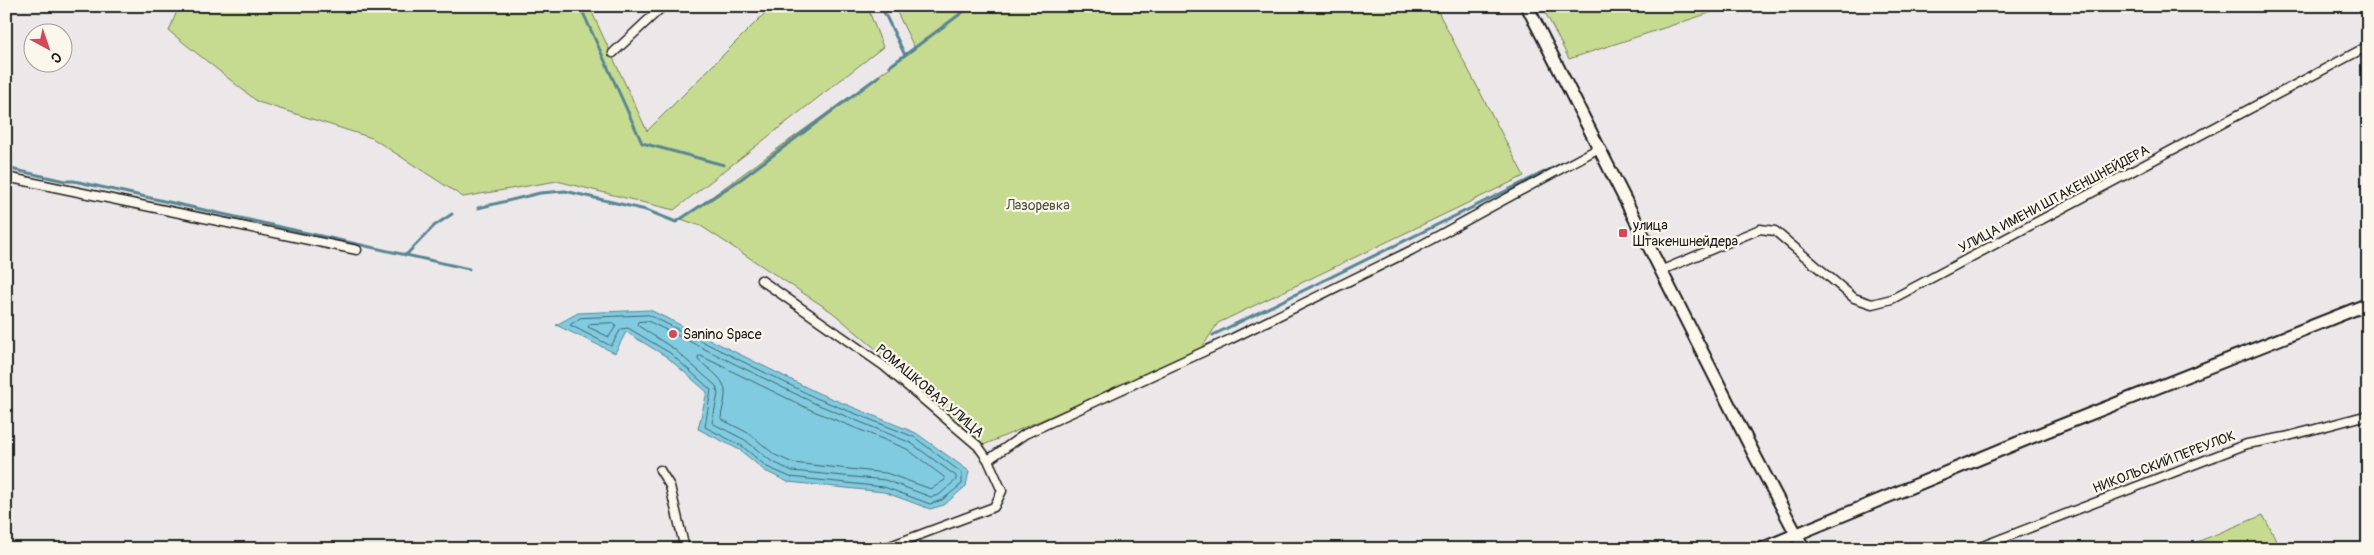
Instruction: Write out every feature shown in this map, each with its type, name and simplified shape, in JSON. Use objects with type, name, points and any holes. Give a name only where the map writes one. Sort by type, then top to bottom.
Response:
[{"type":"street","points":[[613,54],[663,6]]},
{"type":"street","points":[[1527,6],[1660,271],[1798,534],[1804,549]]},
{"type":"street","name":"УЛИЦА ИМЕНИ ШТАКЕНШНЕЙДЕРА","points":[[1660,271],[1760,229],[1775,231],[1854,298],[1872,304],[1892,299],[2368,46]]},
{"type":"street","points":[[988,460],[1024,434],[1231,339],[1404,254],[1599,148]]},
{"type":"street","points":[[6,177],[357,250]]},
{"type":"street","name":"РОМАШКОВАЯ УЛИЦА","points":[[761,280],[884,366],[978,446],[988,460],[1002,491],[994,507],[882,549]]},
{"type":"street","points":[[1761,549],[2032,437],[2368,304]]},
{"type":"street","name":"НИКОЛЬСКИЙ ПЕРЕУЛОК","points":[[1975,549],[2247,444],[2285,437],[2368,415]]},
{"type":"street","points":[[660,470],[670,486],[685,549]]},
{"type":"green space","points":[[179,6],[589,6],[647,131],[772,6],[867,6],[883,47],[674,210],[557,181],[463,197],[372,138],[258,102],[169,31]]},
{"type":"green space","name":"Лазоревка","points":[[894,6],[1435,6],[1524,176],[1218,323],[1199,352],[979,447],[903,372],[832,312],[701,226],[681,219],[915,49]]},
{"type":"green space","points":[[1542,6],[1731,6],[1569,59]]},
{"type":"green space","points":[[2263,515],[2281,549],[2180,549]]},
{"type":"water","points":[[650,310],[818,393],[916,433],[969,471],[966,486],[944,505],[930,509],[884,492],[788,482],[765,471],[740,450],[698,429],[707,392],[667,357],[626,332],[615,353],[556,325],[578,313]]},
{"type":"waterway","points":[[580,6],[642,143],[724,165]]},
{"type":"waterway","points":[[881,6],[905,55]]},
{"type":"waterway","points":[[890,66],[971,6]]},
{"type":"waterway","points":[[478,208],[540,193],[565,191],[646,210],[676,222],[741,179],[879,76]]},
{"type":"waterway","points":[[1213,335],[1579,155]]},
{"type":"waterway","points":[[6,168],[65,181],[74,181],[469,269]]},
{"type":"waterway","points":[[406,255],[434,226],[452,214]]},
{"type":"place","name":"улица Штакеншнейдера","points":[[1623,233]]},
{"type":"place","name":"Sanino Space","points":[[673,334]]}]
